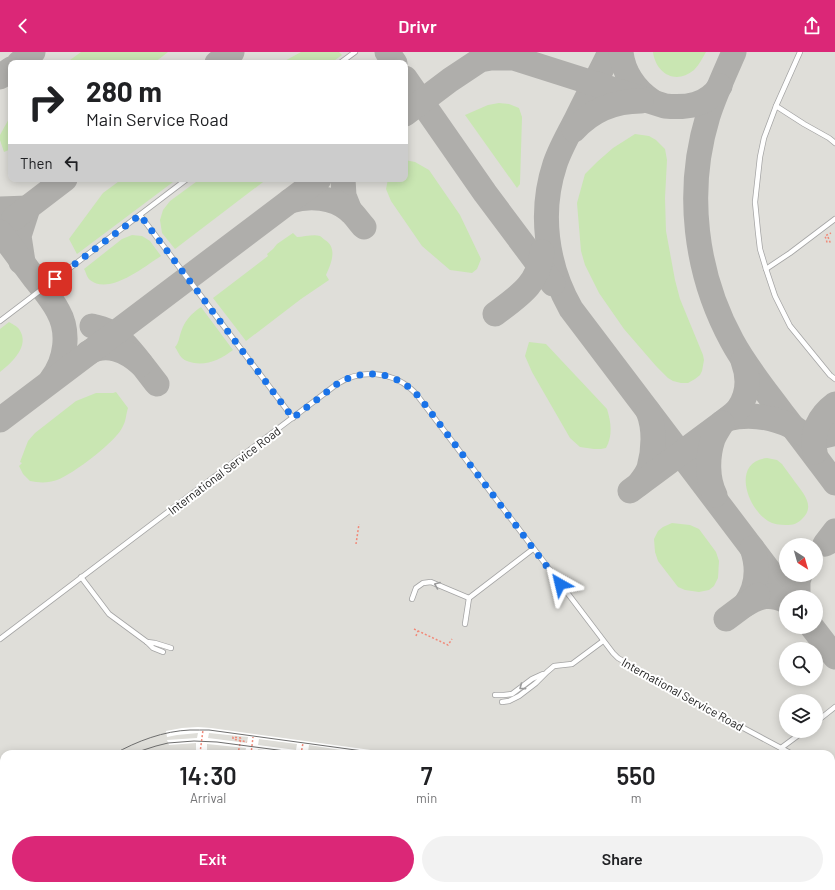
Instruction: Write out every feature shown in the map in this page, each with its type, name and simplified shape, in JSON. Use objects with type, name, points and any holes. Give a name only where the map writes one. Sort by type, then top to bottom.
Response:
[{"type":"lane","points":[[344,60],[354,52]]},
{"type":"lane","points":[[800,52],[776,106],[764,138],[760,157],[755,202],[760,249],[775,296],[790,326],[835,379]]},
{"type":"lane","points":[[776,106],[835,142]]},
{"type":"lane","points":[[0,321],[184,182]]},
{"type":"lane","points":[[140,215],[293,418]]},
{"type":"lane","points":[[766,269],[835,219]]},
{"type":"lane","name":"International Service Road","points":[[0,639],[344,380],[354,376],[366,374],[387,375],[412,389],[420,398],[533,549],[618,658],[749,732],[785,750]]},
{"type":"lane","points":[[465,624],[469,598],[533,549]]},
{"type":"lane","points":[[81,577],[110,614],[153,648],[163,652]]},
{"type":"lane","points":[[412,599],[416,588],[423,583],[431,582],[469,598]]},
{"type":"lane","points":[[502,702],[509,701],[519,696],[554,666],[572,664],[603,640]]},
{"type":"lane","points":[[147,642],[171,648]]},
{"type":"lane","points":[[495,695],[512,694],[532,679],[547,672]]},
{"type":"lane","points":[[823,716],[835,707]]},
{"type":"lane","points":[[781,748],[795,738]]},
{"type":"path","points":[[828,237],[830,242],[827,242],[825,236],[830,233]]},
{"type":"path","points":[[356,544],[359,524]]},
{"type":"path","points":[[414,629],[448,645],[452,639]]},
{"type":"path","points":[[416,636],[418,631]]},
{"type":"path","points":[[200,750],[203,730]]},
{"type":"path","points":[[241,741],[241,738],[233,737],[233,739],[247,742]]},
{"type":"path","points":[[251,750],[253,737]]},
{"type":"path","points":[[302,750],[303,743]]},
{"type":"shaded area","points":[[0,52],[835,52],[835,750],[0,750]]},
{"type":"green space","points":[[81,52],[168,52],[158,60],[70,60]]},
{"type":"green space","points":[[301,52],[339,52],[342,55],[335,60],[286,60]]},
{"type":"green space","points":[[653,52],[706,52],[694,70],[680,77],[674,77],[668,75],[658,66]]},
{"type":"green space","points":[[499,103],[509,104],[519,108],[522,117],[520,184],[517,188],[465,115],[488,105]]},
{"type":"green space","points":[[8,120],[8,150],[4,152],[0,140],[0,135]]},
{"type":"green space","points":[[635,134],[649,136],[656,140],[665,149],[667,160],[665,198],[666,231],[675,280],[680,299],[704,360],[700,375],[688,383],[673,381],[668,378],[624,329],[599,293],[585,265],[581,251],[577,203],[585,174],[613,148]]},
{"type":"green space","points":[[408,161],[415,162],[429,170],[460,215],[481,259],[477,269],[472,273],[450,270],[422,246],[391,201],[386,189],[387,182],[408,182]]},
{"type":"green space","points":[[118,182],[173,182],[77,254],[69,239],[103,193]]},
{"type":"green space","points":[[196,182],[263,182],[175,249],[162,233],[160,220],[163,210],[170,201]]},
{"type":"green space","points":[[293,233],[297,237],[317,235],[329,243],[332,256],[326,275],[329,280],[301,299],[246,341],[213,298],[268,256],[267,254],[277,244]]},
{"type":"green space","points":[[132,235],[142,236],[150,241],[161,256],[127,278],[117,282],[98,284],[90,280],[84,269],[122,239]]},
{"type":"green space","points":[[201,307],[233,350],[215,361],[194,363],[183,359],[175,347],[186,321]]},
{"type":"green space","points":[[9,322],[19,329],[23,342],[18,354],[0,372],[0,329]]},
{"type":"green space","points":[[529,342],[546,344],[607,409],[611,428],[610,438],[606,448],[594,449],[580,447],[570,438],[532,372],[525,356]]},
{"type":"green space","points":[[116,392],[128,408],[125,422],[113,440],[104,448],[73,471],[57,480],[33,482],[23,474],[19,466],[22,463],[20,462],[28,441],[35,433],[76,401],[96,393]]},
{"type":"green space","points":[[767,458],[777,460],[782,464],[807,500],[808,509],[806,514],[797,523],[791,525],[781,525],[768,521],[760,515],[749,496],[746,486],[746,476],[749,468],[756,461]]},
{"type":"green space","points":[[672,523],[690,525],[699,529],[716,552],[719,561],[718,578],[714,586],[709,590],[699,592],[685,590],[678,587],[658,561],[655,552],[654,539],[658,531]]},
{"type":"pier","points":[[182,728],[211,728],[371,750],[341,750],[309,745],[308,750],[296,750],[265,750],[258,749],[246,750],[246,748],[207,744],[207,750],[196,750],[196,743],[169,745],[167,740],[197,738],[198,733],[167,737],[166,731]],"holes":[[[209,733],[248,737],[247,743],[208,738]],[[259,739],[297,744],[296,750],[258,745]]]},
{"type":"taxiway","points":[[23,60],[33,52]]},
{"type":"taxiway","points":[[221,60],[232,52]]},
{"type":"taxiway","points":[[387,52],[393,60]]},
{"type":"taxiway","points":[[610,52],[562,147],[550,182],[546,219],[551,256],[556,275],[562,292],[571,309],[784,590]]},
{"type":"taxiway","points":[[621,52],[624,67],[631,80],[640,92],[652,101]]},
{"type":"taxiway","points":[[734,52],[708,116],[701,144],[697,173],[696,202],[702,260],[709,288],[719,315],[737,351],[835,483]]},
{"type":"taxiway","points":[[408,112],[450,80],[480,60],[491,58],[514,58],[665,106],[681,107],[702,102],[715,93],[720,86]]},
{"type":"taxiway","points":[[0,77],[8,71]]},
{"type":"taxiway","points":[[408,82],[485,193],[553,284]]},
{"type":"taxiway","points":[[574,130],[588,117],[604,108],[631,101],[641,101]]},
{"type":"taxiway","points":[[14,218],[61,182]]},
{"type":"taxiway","points":[[0,420],[315,182]]},
{"type":"taxiway","points":[[343,182],[344,196],[350,211]]},
{"type":"taxiway","points":[[290,201],[305,198],[321,198],[336,202],[349,210],[364,227]]},
{"type":"taxiway","points":[[0,209],[28,208],[19,236],[23,262],[21,262]]},
{"type":"taxiway","points":[[0,232],[50,298],[62,319],[65,346],[60,364],[51,380]]},
{"type":"taxiway","points":[[495,314],[520,295],[532,281],[537,273],[542,252]]},
{"type":"taxiway","points":[[92,326],[108,331],[119,338],[157,384]]},
{"type":"taxiway","points":[[88,353],[95,349],[116,349],[129,355],[141,364]]},
{"type":"taxiway","points":[[630,491],[727,419],[738,409],[745,397],[747,385],[743,361]]},
{"type":"taxiway","points":[[815,452],[815,431],[821,419],[835,404]]},
{"type":"taxiway","points":[[639,484],[648,470],[652,454],[653,432],[648,411]]},
{"type":"taxiway","points":[[727,419],[743,416],[768,418],[776,420],[810,436],[822,436],[835,433]]},
{"type":"taxiway","points":[[715,495],[710,482],[709,460],[713,439],[722,423]]},
{"type":"taxiway","points":[[835,531],[825,544],[835,539]]},
{"type":"taxiway","points":[[752,548],[756,563],[756,577],[753,591],[745,605],[755,599],[770,596],[779,599]]},
{"type":"taxiway","points":[[798,582],[798,590]]},
{"type":"taxiway","points":[[726,619],[758,595]]},
{"type":"taxiway","points":[[817,634],[835,657]]},
{"type":"tram line","points":[[122,750],[170,732],[190,730],[209,730],[356,750]]},
{"type":"tram line","points":[[144,750],[168,743],[194,741],[217,742],[278,750]]},
{"type":"route","points":[[55,279],[140,215],[293,418],[337,384],[354,376],[378,374],[387,375],[396,379],[412,389],[420,398],[560,584]]}]
